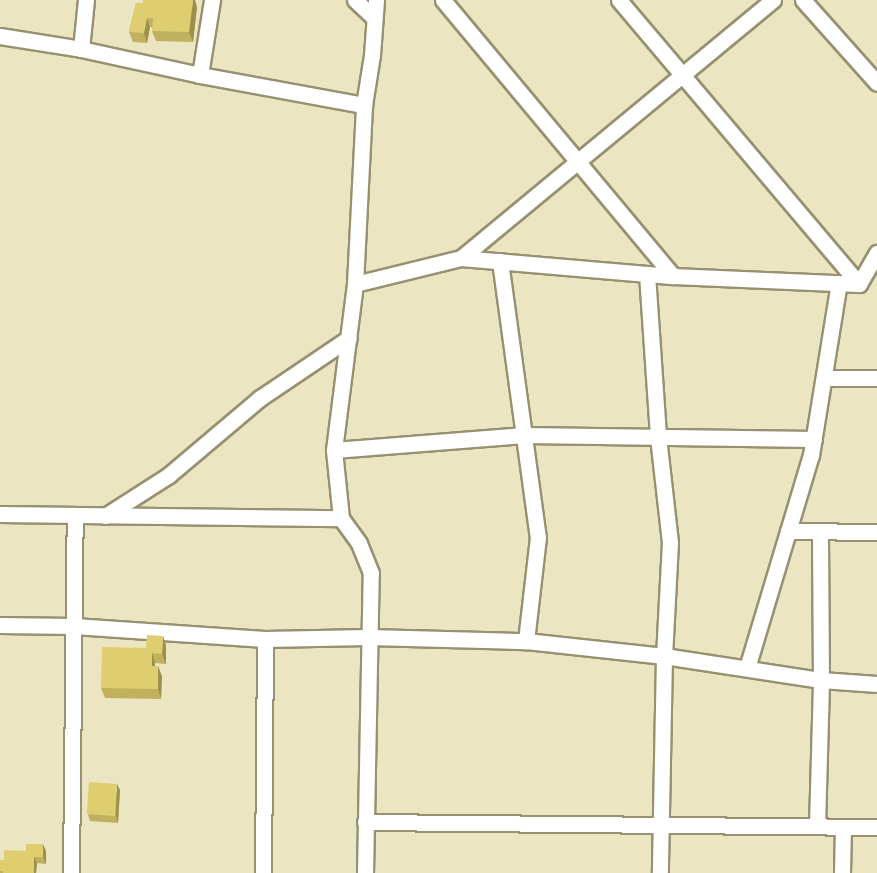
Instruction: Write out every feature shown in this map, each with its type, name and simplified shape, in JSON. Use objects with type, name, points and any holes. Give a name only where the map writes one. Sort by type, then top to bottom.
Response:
[{"type":"street","points":[[81,50],[86,0]]},
{"type":"street","points":[[200,75],[212,0]]},
{"type":"street","points":[[355,0],[373,17]]},
{"type":"street","points":[[364,873],[370,573],[359,543],[342,518],[334,450],[356,284],[364,105],[372,55],[376,0]]},
{"type":"street","points":[[443,0],[673,276]]},
{"type":"street","points":[[619,0],[859,284]]},
{"type":"street","points":[[461,258],[773,0]]},
{"type":"street","points":[[803,0],[877,83]]},
{"type":"street","points":[[0,36],[364,105]]},
{"type":"street","points":[[859,284],[877,253]]},
{"type":"street","points":[[356,284],[461,258],[673,276],[859,284]]},
{"type":"street","points":[[500,261],[538,537],[526,641]]},
{"type":"street","points":[[647,274],[658,437],[670,542],[664,656],[660,873]]},
{"type":"street","points":[[747,668],[814,439],[840,283]]},
{"type":"street","points":[[105,516],[169,475],[260,398],[349,338]]},
{"type":"street","points":[[825,378],[877,378]]},
{"type":"street","points":[[334,450],[524,435],[814,439]]},
{"type":"street","points":[[0,514],[342,518]]},
{"type":"street","points":[[71,873],[75,515]]},
{"type":"street","points":[[788,531],[877,532]]},
{"type":"street","points":[[817,826],[821,680],[820,531]]},
{"type":"street","points":[[0,626],[74,626],[265,639],[368,637],[526,641],[664,656],[821,680],[877,684]]},
{"type":"street","points":[[263,873],[265,639]]},
{"type":"street","points":[[365,822],[877,827]]},
{"type":"street","points":[[842,873],[843,827]]},
{"type":"building","points":[[143,0],[193,0],[189,32],[152,31],[153,18],[147,18],[144,33],[129,32],[136,3],[143,3]]},
{"type":"building","points":[[147,635],[163,636],[162,654],[152,653],[152,666],[158,666],[158,689],[101,688],[102,647],[146,648]]},
{"type":"building","points":[[89,782],[117,784],[115,816],[87,814]]},
{"type":"building","points":[[26,844],[43,844],[43,857],[34,857],[34,873],[3,873],[0,871],[0,860],[4,860],[4,850],[26,851]]}]
